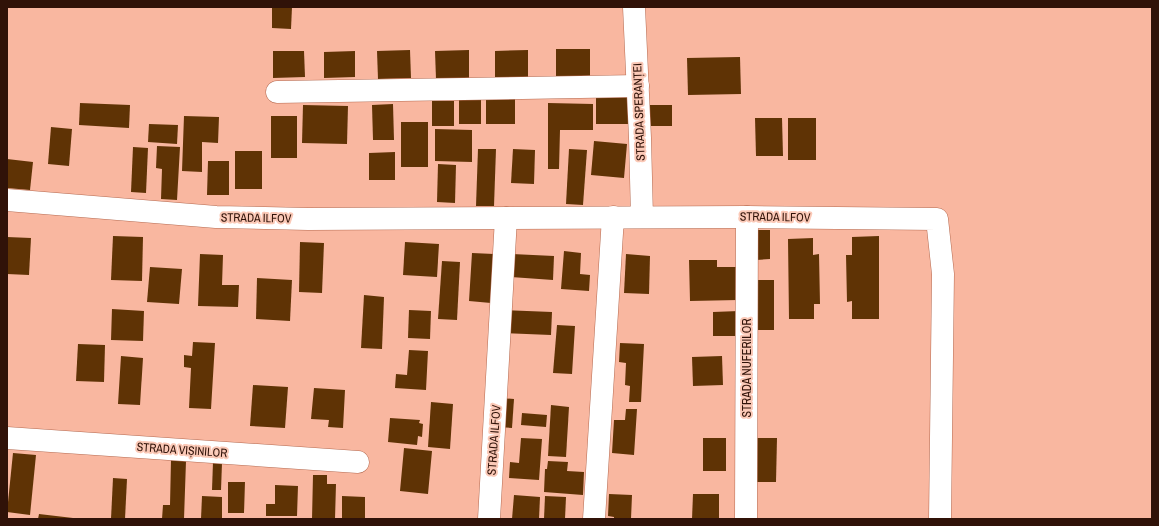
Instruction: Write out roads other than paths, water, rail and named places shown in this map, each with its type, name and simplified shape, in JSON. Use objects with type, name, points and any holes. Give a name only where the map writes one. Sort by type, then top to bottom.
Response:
[{"type":"street","name":"STRADA SPERANȚEI","points":[[634,7],[642,217]]},
{"type":"street","points":[[276,92],[638,86]]},
{"type":"street","name":"STRADA ILFOV","points":[[7,200],[216,217],[747,217],[937,219],[944,274],[940,519]]},
{"type":"street","points":[[594,519],[613,217]]},
{"type":"street","name":"STRADA NUFERILOR","points":[[746,519],[747,217]]},
{"type":"street","name":"STRADA ILFOV","points":[[489,519],[506,218]]},
{"type":"street","name":"STRADA VIȘINILOR","points":[[7,438],[358,462]]}]
